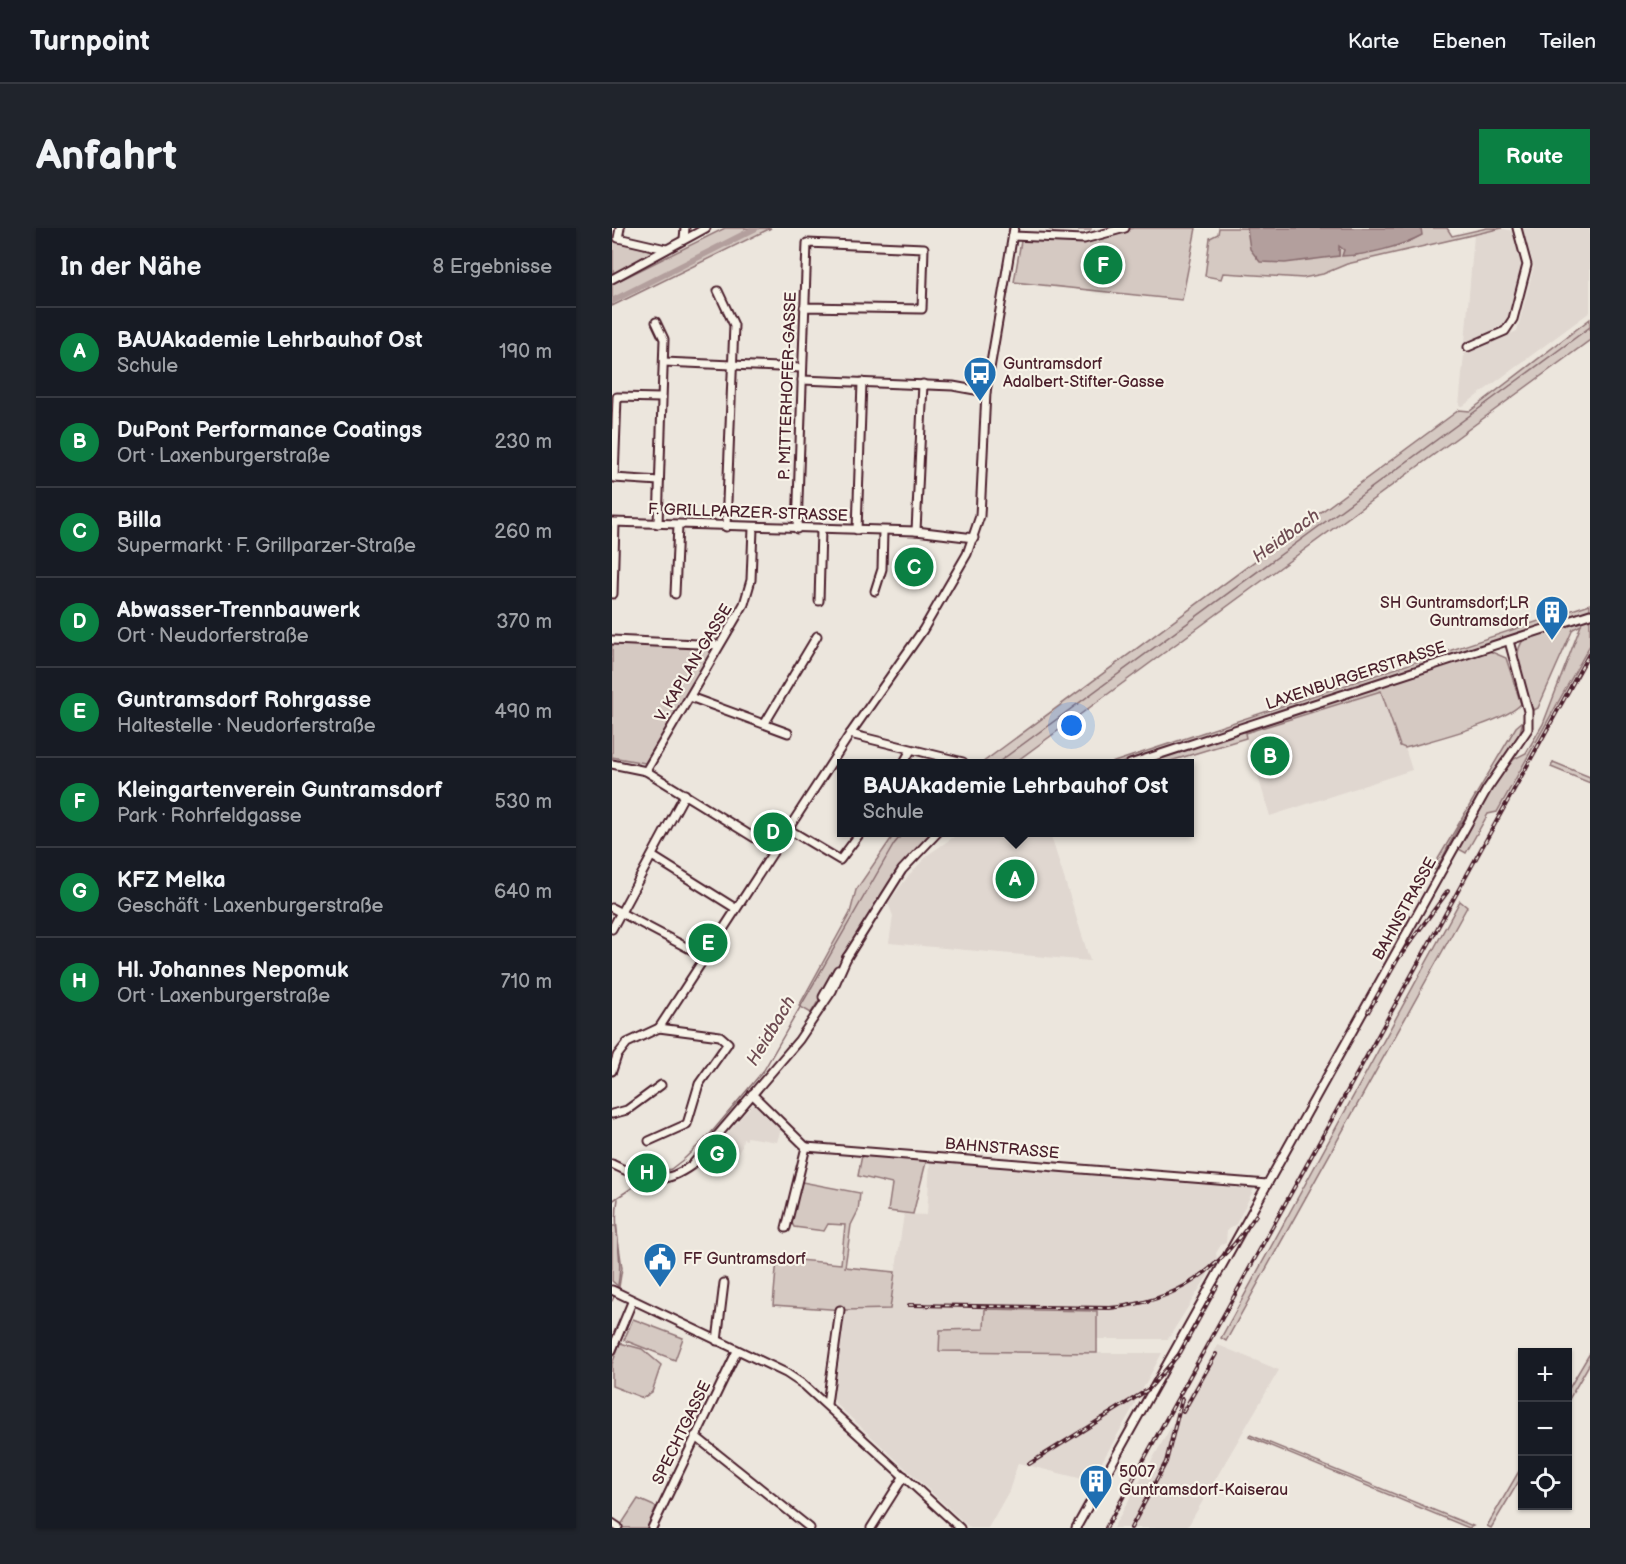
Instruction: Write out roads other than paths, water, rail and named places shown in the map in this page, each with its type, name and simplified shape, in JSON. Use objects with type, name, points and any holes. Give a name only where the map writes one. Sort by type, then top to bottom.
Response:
[{"type":"street","points":[[620,228],[618,238],[658,250],[670,249]]},
{"type":"street","points":[[684,239],[685,228]]},
{"type":"street","points":[[612,279],[706,228]]},
{"type":"street","points":[[612,1071],[617,1056],[627,1043],[659,1028],[850,734],[923,630],[974,538],[982,498],[986,392],[1014,232],[1084,239],[1125,228]]},
{"type":"street","points":[[1468,347],[1505,331],[1513,319],[1527,265],[1517,228]]},
{"type":"street","name":"P. MITTERHOFER-GASSE","points":[[797,530],[804,307],[807,243],[924,248],[922,309],[804,307]]},
{"type":"street","points":[[718,291],[734,325],[726,527]]},
{"type":"street","points":[[656,322],[664,339],[658,524]]},
{"type":"street","points":[[664,362],[802,368]]},
{"type":"street","points":[[802,380],[923,384],[986,392]]},
{"type":"street","points":[[857,530],[862,382]]},
{"type":"street","points":[[916,531],[923,384]]},
{"type":"street","points":[[658,481],[614,478],[617,397],[661,398]]},
{"type":"street","points":[[613,594],[614,523]]},
{"type":"street","name":"F. GRILLPARZER-STRASSE","points":[[614,523],[797,530],[916,531],[974,538]]},
{"type":"street","points":[[675,594],[678,525]]},
{"type":"street","name":"V. KAPLAN-GASSE","points":[[646,771],[744,604],[750,580],[753,528]]},
{"type":"street","points":[[819,601],[821,530]]},
{"type":"street","points":[[875,591],[882,569],[883,531]]},
{"type":"street","name":"LAXENBURGERSTRASSE","points":[[1145,759],[1590,614]]},
{"type":"street","points":[[765,723],[817,636]]},
{"type":"street","points":[[612,640],[719,645]]},
{"type":"street","name":"BAHNSTRASSE","points":[[1076,1528],[1487,789],[1528,729],[1528,711],[1509,641]]},
{"type":"street","points":[[690,697],[788,733]]},
{"type":"street","points":[[850,734],[950,759]]},
{"type":"street","points":[[906,759],[911,750]]},
{"type":"street","points":[[612,764],[646,771],[774,850]]},
{"type":"street","points":[[612,929],[684,794]]},
{"type":"street","points":[[788,829],[840,860],[857,837]]},
{"type":"street","points":[[613,1166],[652,1180],[669,1179],[692,1164],[791,1050],[902,870],[933,837]]},
{"type":"street","points":[[652,856],[735,908]]},
{"type":"street","points":[[612,908],[705,957]]},
{"type":"street","points":[[649,1141],[687,1124],[699,1084],[728,1043],[720,1036],[659,1028]]},
{"type":"street","points":[[612,1114],[627,1110],[661,1085]]},
{"type":"street","points":[[752,1094],[806,1147],[786,1228]]},
{"type":"street","name":"BAHNSTRASSE","points":[[806,1147],[1267,1184]]},
{"type":"street","points":[[717,1341],[724,1283]]},
{"type":"street","points":[[612,1290],[632,1302],[786,1373],[827,1404],[960,1528]]},
{"type":"street","points":[[612,1350],[632,1302]]},
{"type":"street","points":[[827,1404],[840,1310]]},
{"type":"street","name":"SPECHTGASSE","points":[[652,1528],[737,1351]]},
{"type":"street","points":[[695,1436],[810,1528]]},
{"type":"street","points":[[871,1528],[904,1476]]},
{"type":"waterway","points":[[612,301],[756,228]]},
{"type":"waterway","points":[[1051,228],[1089,228]]},
{"type":"waterway","name":"Heidbach","points":[[1003,759],[1590,327]]},
{"type":"waterway","name":"Heidbach","points":[[650,1176],[671,1169],[684,1159],[711,1133],[764,1070],[900,837]]},
{"type":"waterway","name":"Heidbach","points":[[612,1201],[644,1180]]},
{"type":"waterway","points":[[617,1289],[620,1267],[616,1222],[618,1199]]},
{"type":"waterway","points":[[612,1301],[615,1294]]},
{"type":"railway","points":[[1106,1528],[1590,652]]},
{"type":"railway","points":[[1368,1012],[1398,959],[1448,891]]},
{"type":"railway","points":[[909,1305],[1110,1308],[1135,1304],[1157,1298],[1195,1280],[1227,1252],[1256,1215]]},
{"type":"railway","points":[[1029,1464],[1149,1389],[1180,1353],[1217,1286]]},
{"type":"railway","points":[[1183,1412],[1216,1354]]},
{"type":"railway","points":[[1131,1528],[1166,1462],[1182,1399]]},
{"type":"place","name":"Kleingartenverein Guntramsdorf","points":[[1103,265]]},
{"type":"place","name":"Guntramsdorf Adalbert-Stifter-Gasse","points":[[980,402]]},
{"type":"place","name":"Billa","points":[[914,567]]},
{"type":"place","name":"SH Guntramsdorf;LR Guntramsdorf","points":[[1552,641]]},
{"type":"place","name":"DuPont Performance Coatings","points":[[1270,756]]},
{"type":"place","name":"Abwasser-Trennbauwerk","points":[[773,832]]},
{"type":"place","name":"BAUAkademie Lehrbauhof Ost","points":[[1015,879]]},
{"type":"place","name":"Guntramsdorf Rohrgasse","points":[[708,943]]},
{"type":"place","name":"KFZ Melka","points":[[717,1154]]},
{"type":"place","name":"Hl. Johannes Nepomuk","points":[[647,1173]]},
{"type":"place","name":"FF Guntramsdorf","points":[[660,1288]]},
{"type":"place","name":"5007 Guntramsdorf-Kaiserau","points":[[1096,1510]]}]
